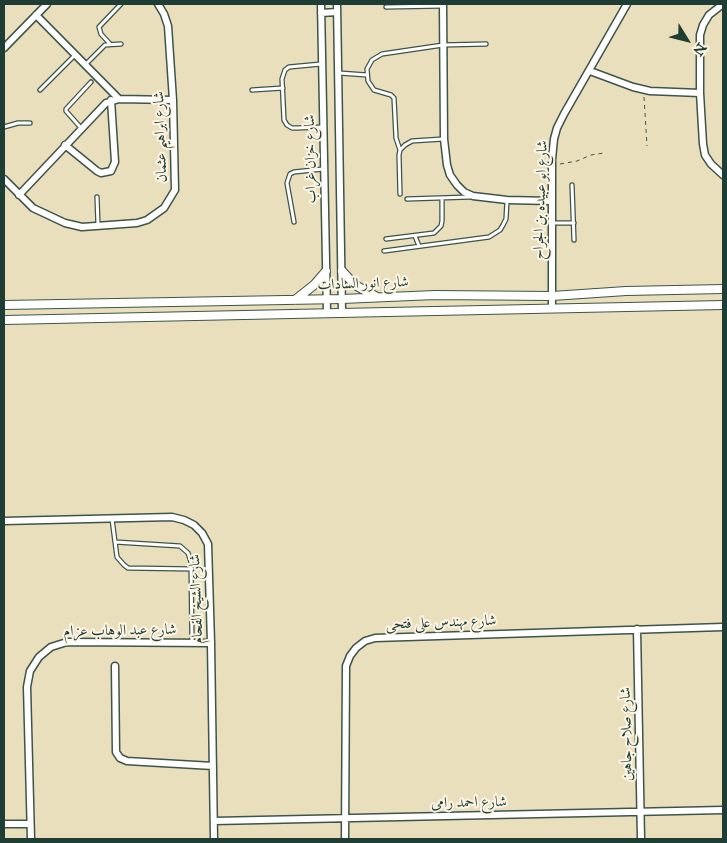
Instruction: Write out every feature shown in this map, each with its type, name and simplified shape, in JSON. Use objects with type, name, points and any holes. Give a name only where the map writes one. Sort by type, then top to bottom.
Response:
[{"type":"street","points":[[4,48],[47,4]]},
{"type":"street","name":"شارع ابراهيم عثمان","points":[[4,179],[33,208],[65,223],[82,227],[137,223],[147,220],[156,215],[171,200],[175,190],[173,100],[168,26],[158,4]]},
{"type":"street","name":"شارع خزان غراب","points":[[321,4],[326,313]]},
{"type":"street","name":"شارع خزان غراب","points":[[337,4],[342,313]]},
{"type":"street","name":"شارع ابو عبيده بن الجراح","points":[[552,308],[552,165],[554,140],[557,128],[627,4]]},
{"type":"street","points":[[723,4],[709,15],[700,35],[700,93],[703,144],[705,154],[711,164],[723,175]]},
{"type":"street","points":[[443,5],[444,138],[446,165],[450,174],[464,192],[473,196],[507,200],[552,201]]},
{"type":"street","points":[[321,13],[337,12]]},
{"type":"street","points":[[36,15],[119,99]]},
{"type":"street","points":[[590,71],[650,91],[700,93]]},
{"type":"street","points":[[19,195],[101,107],[111,100],[173,100]]},
{"type":"street","points":[[65,145],[97,172],[106,173],[111,171],[115,162],[111,100]]},
{"type":"street","points":[[295,300],[314,285],[326,271]]},
{"type":"street","points":[[342,271],[355,285],[378,298]]},
{"type":"street","name":"شارع انور السادات","points":[[4,305],[342,299],[435,295],[552,296],[723,289]]},
{"type":"street","name":"شارع انور السادات","points":[[4,320],[723,305]]},
{"type":"street","name":"شارع الشيخ الفحام","points":[[4,521],[172,517],[194,525],[202,533],[208,544],[214,839]]},
{"type":"street","name":"شارع مهندس على فتحى","points":[[345,839],[346,666],[353,652],[365,641],[375,638],[723,627]]},
{"type":"street","name":"شارع صلاح جاهين","points":[[637,629],[641,839]]},
{"type":"street","name":"شارع عبد الوهاب عزام","points":[[31,839],[27,688],[30,671],[38,657],[51,647],[67,642],[211,643]]},
{"type":"street","points":[[115,666],[116,752],[120,758],[127,761],[213,766]]},
{"type":"street","name":"شارع احمد رامى","points":[[214,821],[723,810]]},
{"type":"street","points":[[4,824],[30,824]]},
{"type":"lane","points":[[110,44],[101,34],[99,27],[121,4]]},
{"type":"lane","points":[[386,7],[443,5]]},
{"type":"lane","points":[[85,64],[102,47],[110,44],[122,44]]},
{"type":"lane","points":[[400,150],[396,138],[394,98],[374,90],[370,84],[367,70],[372,60],[382,54],[443,45],[486,44]]},
{"type":"lane","points":[[40,90],[76,55]]},
{"type":"lane","points":[[322,64],[289,67],[283,74],[283,88],[284,120],[287,125],[292,128],[323,127]]},
{"type":"lane","points":[[338,73],[367,75]]},
{"type":"lane","points":[[81,128],[66,112],[66,108],[90,82]]},
{"type":"lane","points":[[252,90],[283,88]]},
{"type":"lane","points":[[4,127],[30,122]]},
{"type":"lane","points":[[400,194],[398,154],[400,150],[412,141],[444,138]]},
{"type":"lane","points":[[294,222],[287,182],[290,174],[324,168]]},
{"type":"lane","points":[[572,185],[574,240]]},
{"type":"lane","points":[[407,199],[473,196]]},
{"type":"lane","points":[[97,197],[98,226]]},
{"type":"lane","points":[[386,238],[430,235],[438,230],[442,221],[442,198]]},
{"type":"lane","points":[[384,251],[489,237],[504,225],[507,200]]},
{"type":"lane","points":[[552,224],[574,223]]},
{"type":"lane","points":[[415,236],[419,246]]},
{"type":"lane","points":[[112,519],[116,557],[128,568],[192,569]]},
{"type":"lane","points":[[115,542],[180,546],[190,557],[192,569],[192,643]]},
{"type":"path","points":[[644,97],[648,146]]},
{"type":"path","points":[[552,165],[604,153]]}]
